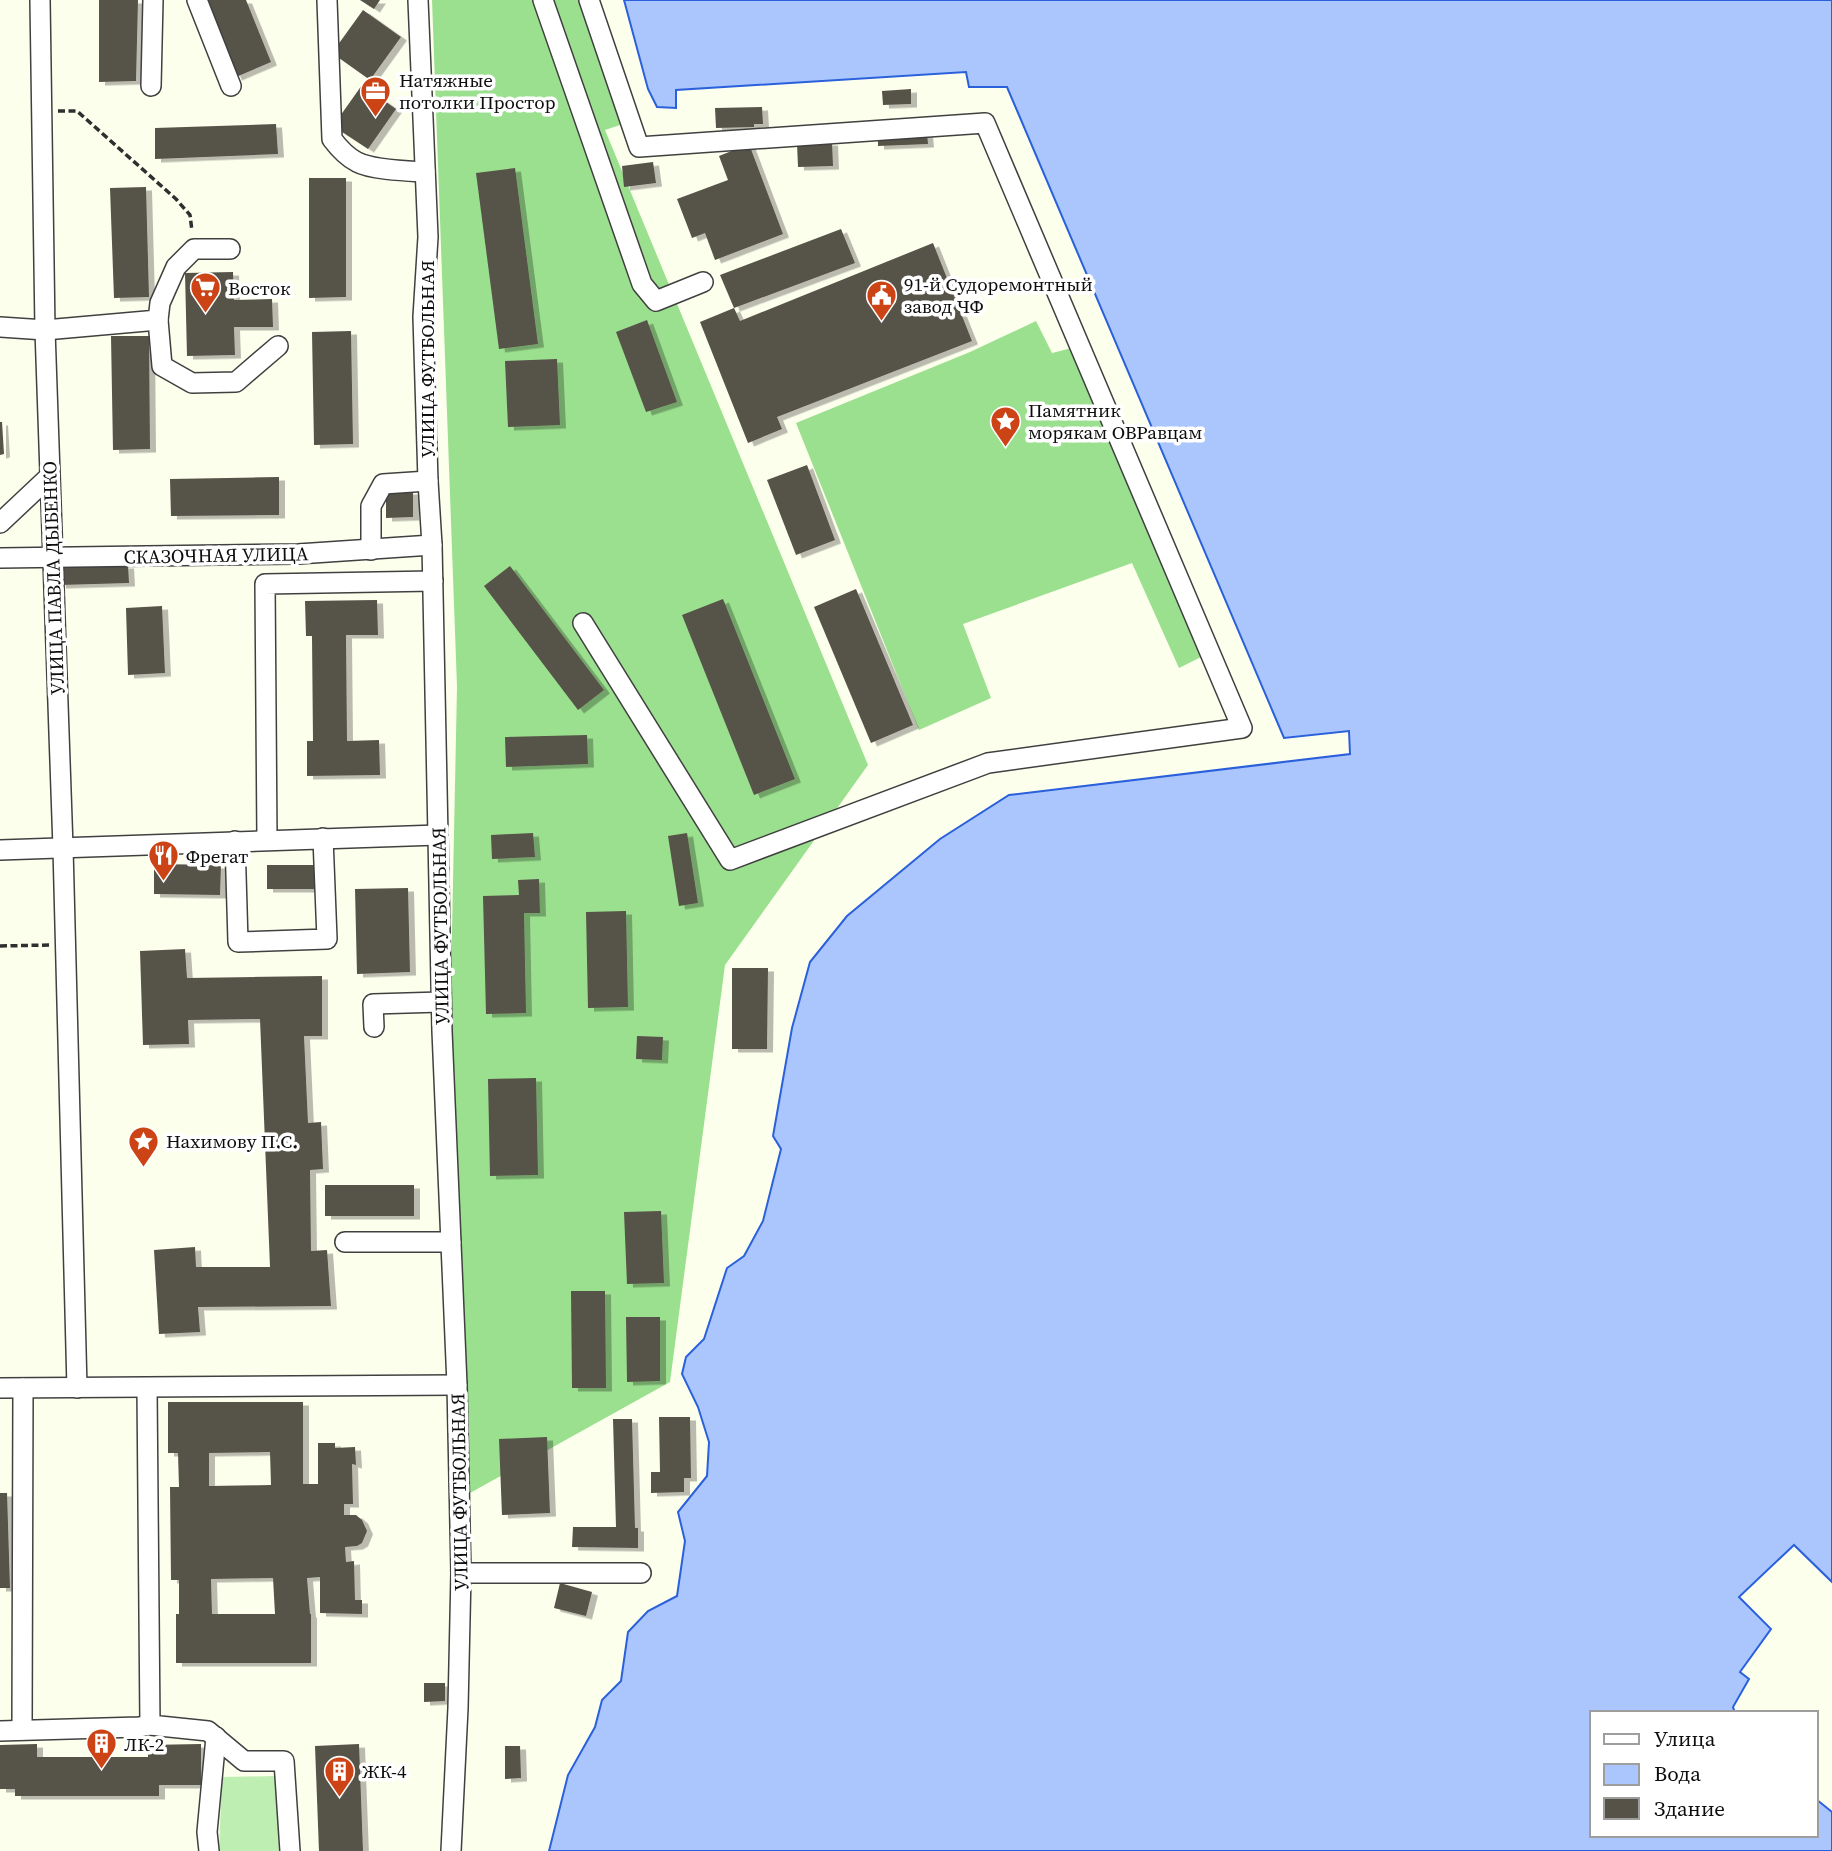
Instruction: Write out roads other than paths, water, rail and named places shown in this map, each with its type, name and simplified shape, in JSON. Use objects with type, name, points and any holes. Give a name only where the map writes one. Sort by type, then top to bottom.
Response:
[{"type":"street","name":"УЛИЦА ПАВЛА ДЫБЕНКО","points":[[40,0],[45,330],[63,848],[77,1388]]},
{"type":"street","points":[[151,86],[153,0]]},
{"type":"street","points":[[197,0],[231,86]]},
{"type":"street","points":[[327,0],[332,139],[339,149],[357,162],[396,171],[425,172]]},
{"type":"street","name":"УЛИЦА ФУТБОЛЬНАЯ","points":[[418,0],[428,237],[423,317],[433,580],[441,1002],[457,1385],[461,1573],[451,1851]]},
{"type":"street","points":[[543,0],[642,284],[656,301],[703,282]]},
{"type":"street","points":[[583,623],[730,860],[988,763],[1242,728],[985,123],[639,147],[589,0]]},
{"type":"street","points":[[230,249],[194,249],[176,267],[160,303],[158,320],[162,366],[192,383],[236,383],[278,345]]},
{"type":"street","points":[[0,327],[45,330],[158,320]]},
{"type":"street","points":[[0,523],[50,475]]},
{"type":"street","points":[[371,550],[371,506],[383,484],[428,481]]},
{"type":"street","name":"СКАЗОЧНАЯ УЛИЦА","points":[[0,558],[298,554],[432,545]]},
{"type":"street","points":[[267,840],[265,584],[433,580]]},
{"type":"street","points":[[0,850],[438,835]]},
{"type":"street","points":[[235,841],[238,942],[251,942],[327,939],[323,838]]},
{"type":"street","points":[[373,1027],[373,1004],[441,1002]]},
{"type":"street","points":[[345,1242],[451,1242]]},
{"type":"street","points":[[0,1388],[457,1385]]},
{"type":"street","points":[[22,1730],[23,1388]]},
{"type":"street","points":[[147,1388],[150,1725]]},
{"type":"street","points":[[461,1573],[641,1573]]},
{"type":"street","points":[[0,1731],[150,1725],[208,1731],[244,1761],[284,1760],[290,1851]]},
{"type":"street","points":[[209,1851],[207,1832],[216,1737]]},
{"type":"water","points":[[624,0],[1832,0],[1832,1582],[1794,1545],[1739,1597],[1771,1629],[1740,1672],[1749,1679],[1733,1707],[1734,1711],[1590,1711],[1590,1837],[1818,1837],[1818,1801],[1832,1812],[1832,1851],[549,1851],[568,1775],[595,1727],[602,1700],[621,1681],[628,1632],[648,1611],[677,1596],[685,1541],[678,1512],[707,1476],[709,1442],[698,1407],[682,1374],[686,1357],[704,1339],[727,1268],[744,1256],[763,1221],[781,1149],[773,1136],[792,1028],[810,962],[847,916],[940,839],[1009,795],[1350,754],[1349,731],[1284,738],[1007,87],[969,87],[966,72],[676,90],[676,108],[657,107],[648,89]]},
{"type":"place","name":"Натяжные потолки Простор","points":[[376,118]]},
{"type":"place","name":"Восток","points":[[205,315]]},
{"type":"place","name":"91-й Судоремонтный завод ЧФ","points":[[881,322]]},
{"type":"place","name":"Памятник морякам ОВРавцам","points":[[1005,448]]},
{"type":"place","name":"Фрегат","points":[[163,883]]},
{"type":"place","name":"Нахимову П.С.","points":[[143,1168]]},
{"type":"place","name":"ЛК-2","points":[[101,1771]]},
{"type":"place","name":"ЖК-4","points":[[339,1798]]}]
